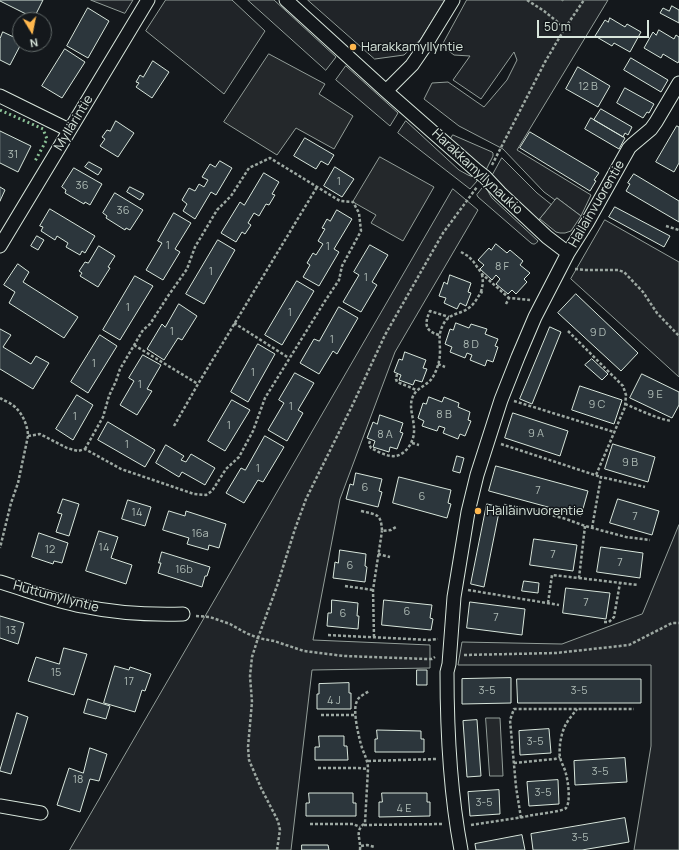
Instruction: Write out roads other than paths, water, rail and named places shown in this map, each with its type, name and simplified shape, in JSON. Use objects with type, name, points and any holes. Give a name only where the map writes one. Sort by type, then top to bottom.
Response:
[{"type":"street","name":"Myllärintie","points":[[0,246],[148,0]]},
{"type":"street","points":[[286,0],[386,91],[412,65],[424,49],[453,0]]},
{"type":"street","name":"Hallainvuorentie","points":[[461,850],[450,769],[447,672],[454,597],[468,512],[477,475],[506,388],[532,323],[568,252],[587,223],[629,148],[651,129],[679,83]]},
{"type":"street","name":"Harakkamyllynaukio","points":[[386,91],[480,172],[547,237],[568,252]]},
{"type":"street","points":[[0,96],[69,130]]},
{"type":"street","name":"Huttumyllyntie","points":[[0,582],[81,606],[120,612],[164,615],[183,614]]},
{"type":"street","points":[[0,806],[41,813]]},
{"type":"place","name":"Harakkamyllyntie","points":[[353,47]]},
{"type":"place","name":"Hallainvuorentie","points":[[478,511]]}]
